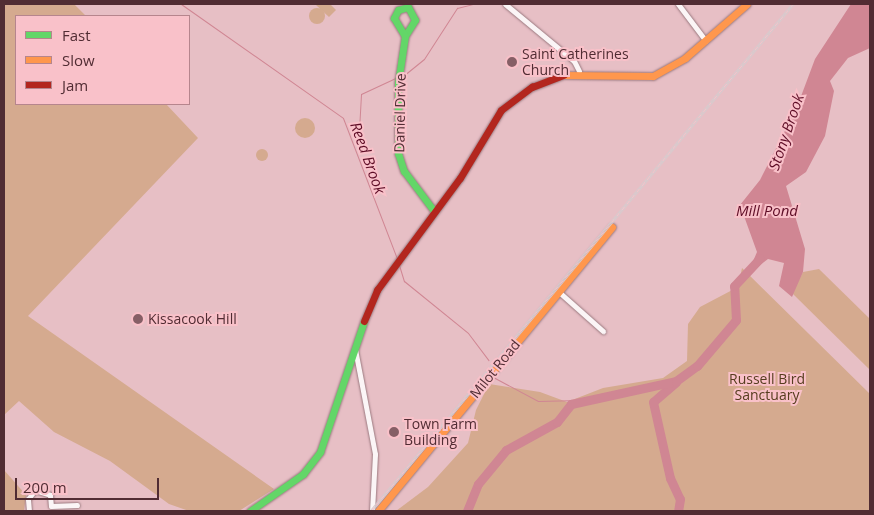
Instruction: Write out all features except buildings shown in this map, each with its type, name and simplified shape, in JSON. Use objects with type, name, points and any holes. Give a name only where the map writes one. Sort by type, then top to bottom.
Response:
[{"type":"main road","points":[[250,511],[303,474],[320,452],[341,400],[354,344],[396,258],[434,211],[501,110],[532,87],[579,71],[652,76],[706,40],[747,4]]},
{"type":"main road","name":"Daniel Drive","points":[[405,36],[398,83],[398,153],[404,171],[434,211]]},
{"type":"main road","name":"Milot Road","points":[[378,511],[612,227]]},
{"type":"street","points":[[505,4],[574,61],[579,71]]},
{"type":"street","points":[[678,4],[706,40]]},
{"type":"street","points":[[559,292],[603,331]]},
{"type":"street","points":[[354,344],[375,454],[372,511]]},
{"type":"street","points":[[29,511],[28,499],[35,490],[50,495],[51,506],[48,511]]},
{"type":"street","points":[[51,506],[77,505]]},
{"type":"green space","points":[[4,4],[74,4],[85,15],[15,15],[15,105],[167,105],[198,138],[28,316],[274,489],[239,511],[189,511],[169,504],[110,461],[54,432],[19,401],[4,415]]},
{"type":"green space","points":[[330,4],[336,10],[329,17],[316,5]]},
{"type":"green space","points":[[317,8],[323,10],[325,16],[323,22],[317,24],[311,22],[309,16],[311,10]]},
{"type":"green space","points":[[305,118],[312,121],[315,128],[312,135],[305,138],[298,135],[295,128],[298,121]]},
{"type":"green space","points":[[262,149],[268,155],[262,161],[256,155]]},
{"type":"green space","name":"Russell Bird Sanctuary","points":[[742,268],[870,394],[870,511],[396,511],[428,487],[468,443],[476,410],[489,384],[540,392],[567,402],[603,388],[663,378],[687,361],[688,324],[700,307],[738,287]]},
{"type":"green space","points":[[819,269],[870,319],[870,370],[792,293],[803,272]]},
{"type":"green space","points":[[4,470],[26,495],[24,511],[4,511]]},
{"type":"water","name":"Mill Pond","points":[[851,4],[870,4],[870,48],[848,58],[830,81],[834,91],[825,136],[806,172],[786,186],[805,249],[803,272],[792,297],[779,286],[784,263],[768,259],[755,269],[751,266],[757,252],[740,205],[760,180],[797,107],[815,59]]},
{"type":"waterway","name":"Reed Brook","points":[[181,4],[343,118],[397,259]]},
{"type":"waterway","points":[[403,76],[424,59],[457,8],[473,4]]},
{"type":"waterway","points":[[358,148],[361,94],[396,78]]},
{"type":"waterway","name":"Stony Brook","points":[[467,511],[478,484],[506,450],[557,422],[571,404],[676,381],[697,366],[736,320],[734,286],[760,258]]},
{"type":"waterway","name":"Reed Brook","points":[[399,265],[404,281],[468,333],[488,360]]},
{"type":"waterway","points":[[493,377],[538,401],[580,400]]},
{"type":"waterway","name":"Stony Brook","points":[[676,382],[653,402],[670,478],[680,499],[678,511]]},
{"type":"railway","points":[[371,511],[793,4]]},
{"type":"traffic: fast","points":[[405,36],[415,20],[408,7],[398,10],[394,18],[405,36],[398,83],[398,153],[404,171],[434,211]]},
{"type":"traffic: fast","points":[[250,511],[303,474],[320,452],[364,321]]},
{"type":"traffic: slow","points":[[564,75],[653,76],[685,58],[747,4]]},
{"type":"traffic: slow","points":[[378,511],[612,227]]},
{"type":"traffic: jam","points":[[364,321],[377,290],[460,178],[501,110],[532,87],[564,75]]},
{"type":"place","name":"Saint Catherines Church","points":[[512,62]]},
{"type":"place","name":"Kissacook Hill","points":[[138,319]]},
{"type":"place","name":"Town Farm Building","points":[[394,432]]}]
